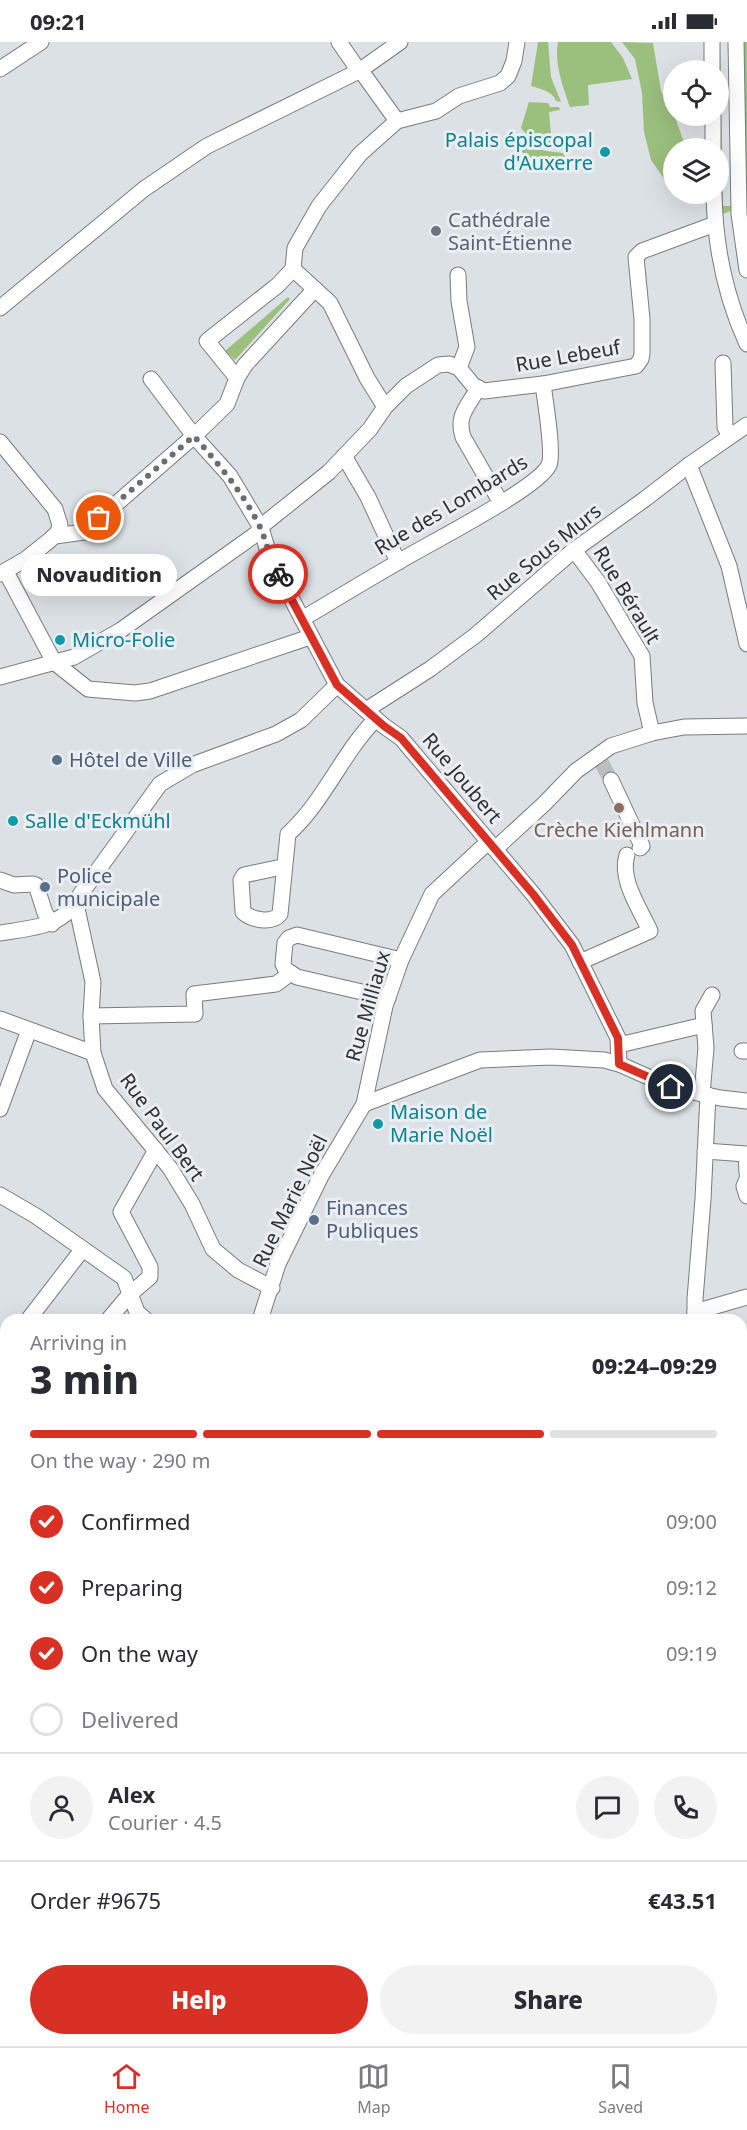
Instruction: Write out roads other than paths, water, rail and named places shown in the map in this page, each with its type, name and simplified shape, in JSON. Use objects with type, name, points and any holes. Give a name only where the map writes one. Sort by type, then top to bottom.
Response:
[{"type":"street","points":[[0,69],[41,42]]},
{"type":"street","points":[[339,42],[397,121]]},
{"type":"street","points":[[0,308],[144,189],[207,146],[359,71],[400,42]]},
{"type":"street","points":[[237,378],[207,341],[278,285],[293,269],[296,248],[319,206],[360,154],[397,121],[436,111],[459,96],[500,83],[508,76],[514,61],[517,42]]},
{"type":"street","points":[[712,42],[712,60]]},
{"type":"street","points":[[736,42],[739,214],[747,270]]},
{"type":"street","points":[[714,204],[715,224],[726,289],[747,344]]},
{"type":"street","name":"Rue Lebeuf","points":[[484,389],[543,384],[636,366],[642,353],[642,319],[636,257],[642,251],[715,224]]},
{"type":"street","points":[[293,269],[330,303],[367,378],[385,407]]},
{"type":"street","points":[[458,275],[459,301],[467,347],[459,368]]},
{"type":"street","points":[[55,536],[84,532],[194,436],[227,404],[237,378],[245,365],[315,289]]},
{"type":"street","points":[[723,363],[725,427],[730,436]]},
{"type":"street","points":[[0,677],[74,657],[121,630],[256,534],[330,472],[370,429],[385,407],[406,386],[438,365],[449,364],[459,368],[484,389],[461,413],[460,428],[501,503]]},
{"type":"street","name":"Rue Joubert","points":[[151,380],[194,436],[230,476],[261,528],[270,558],[337,685],[401,738],[572,945],[618,1038],[619,1064]]},
{"type":"street","name":"Rue des Lombards","points":[[302,620],[398,561],[501,503],[545,472],[550,464],[543,384]]},
{"type":"street","name":"Rue Sous Murs","points":[[276,919],[279,914],[288,834],[306,815],[371,715],[476,635],[574,550],[747,425]]},
{"type":"street","points":[[0,443],[55,509],[60,525],[55,536],[26,559],[3,573],[54,662],[88,689],[135,693],[150,691],[310,637]]},
{"type":"street","points":[[344,456],[368,497],[398,561]]},
{"type":"street","points":[[689,465],[729,566],[747,644]]},
{"type":"street","name":"Rue Bérault","points":[[574,550],[598,582],[642,656],[645,703],[652,733]]},
{"type":"street","points":[[0,933],[52,924],[76,904],[80,895],[160,783],[192,765],[276,734],[301,720],[337,685]]},
{"type":"street","name":"Rue Milliaux","points":[[364,1104],[388,998],[401,960],[432,894],[544,804],[576,771],[599,758],[611,746],[652,733],[684,727],[747,726]]},
{"type":"street","points":[[580,963],[650,931],[627,880],[625,862],[634,851],[642,846],[611,780]]},
{"type":"street","points":[[284,868],[250,873],[241,879],[243,912],[250,918],[276,919],[289,938]]},
{"type":"street","points":[[1,880],[14,885],[36,885],[45,913],[52,924]]},
{"type":"street","name":"Rue Paul Bert","points":[[76,904],[93,982],[91,1016],[93,1053],[105,1089],[170,1168],[192,1204],[213,1249],[238,1270],[272,1288]]},
{"type":"street","points":[[388,998],[297,977],[283,964],[285,943],[289,938],[299,935],[401,960]]},
{"type":"street","points":[[91,1016],[195,1014],[194,994],[276,984],[291,973]]},
{"type":"street","points":[[695,1314],[705,1151],[706,1048],[703,1011],[712,995]]},
{"type":"street","points":[[0,1019],[93,1053]]},
{"type":"street","points":[[619,1045],[704,1025]]},
{"type":"street","points":[[0,1109],[29,1030]]},
{"type":"street","points":[[364,1104],[480,1060],[551,1057],[604,1060],[619,1064],[671,1087],[747,1101]]},
{"type":"street","name":"Rue Marie Noël","points":[[262,1314],[278,1264],[321,1176],[364,1104]]},
{"type":"street","points":[[113,1314],[130,1294],[150,1277],[150,1267],[121,1212],[156,1150]]},
{"type":"street","points":[[705,1151],[746,1154],[747,1173]]},
{"type":"street","points":[[747,1179],[744,1186],[747,1196]]},
{"type":"street","points":[[0,1195],[36,1216],[124,1278],[139,1314]]},
{"type":"street","points":[[33,1314],[82,1250]]},
{"type":"street","points":[[701,1314],[747,1298]]},
{"type":"tunnel","points":[[601,762],[611,780]]},
{"type":"place","name":"Palais épiscopal d'Auxerre","points":[[605,152]]},
{"type":"place","name":"Cathédrale Saint-Étienne","points":[[436,231]]},
{"type":"place","name":"Novaudition","points":[[99,518]]},
{"type":"place","name":"Micro-Folie","points":[[60,640]]},
{"type":"place","name":"Hôtel de Ville","points":[[57,760]]},
{"type":"place","name":"Crèche Kiehlmann","points":[[619,808]]},
{"type":"place","name":"Salle d'Eckmühl","points":[[13,821]]},
{"type":"place","name":"Police municipale","points":[[45,887]]},
{"type":"place","name":"Maison de Marie Noël","points":[[378,1124]]},
{"type":"place","name":"Finances Publiques","points":[[314,1220]]}]
